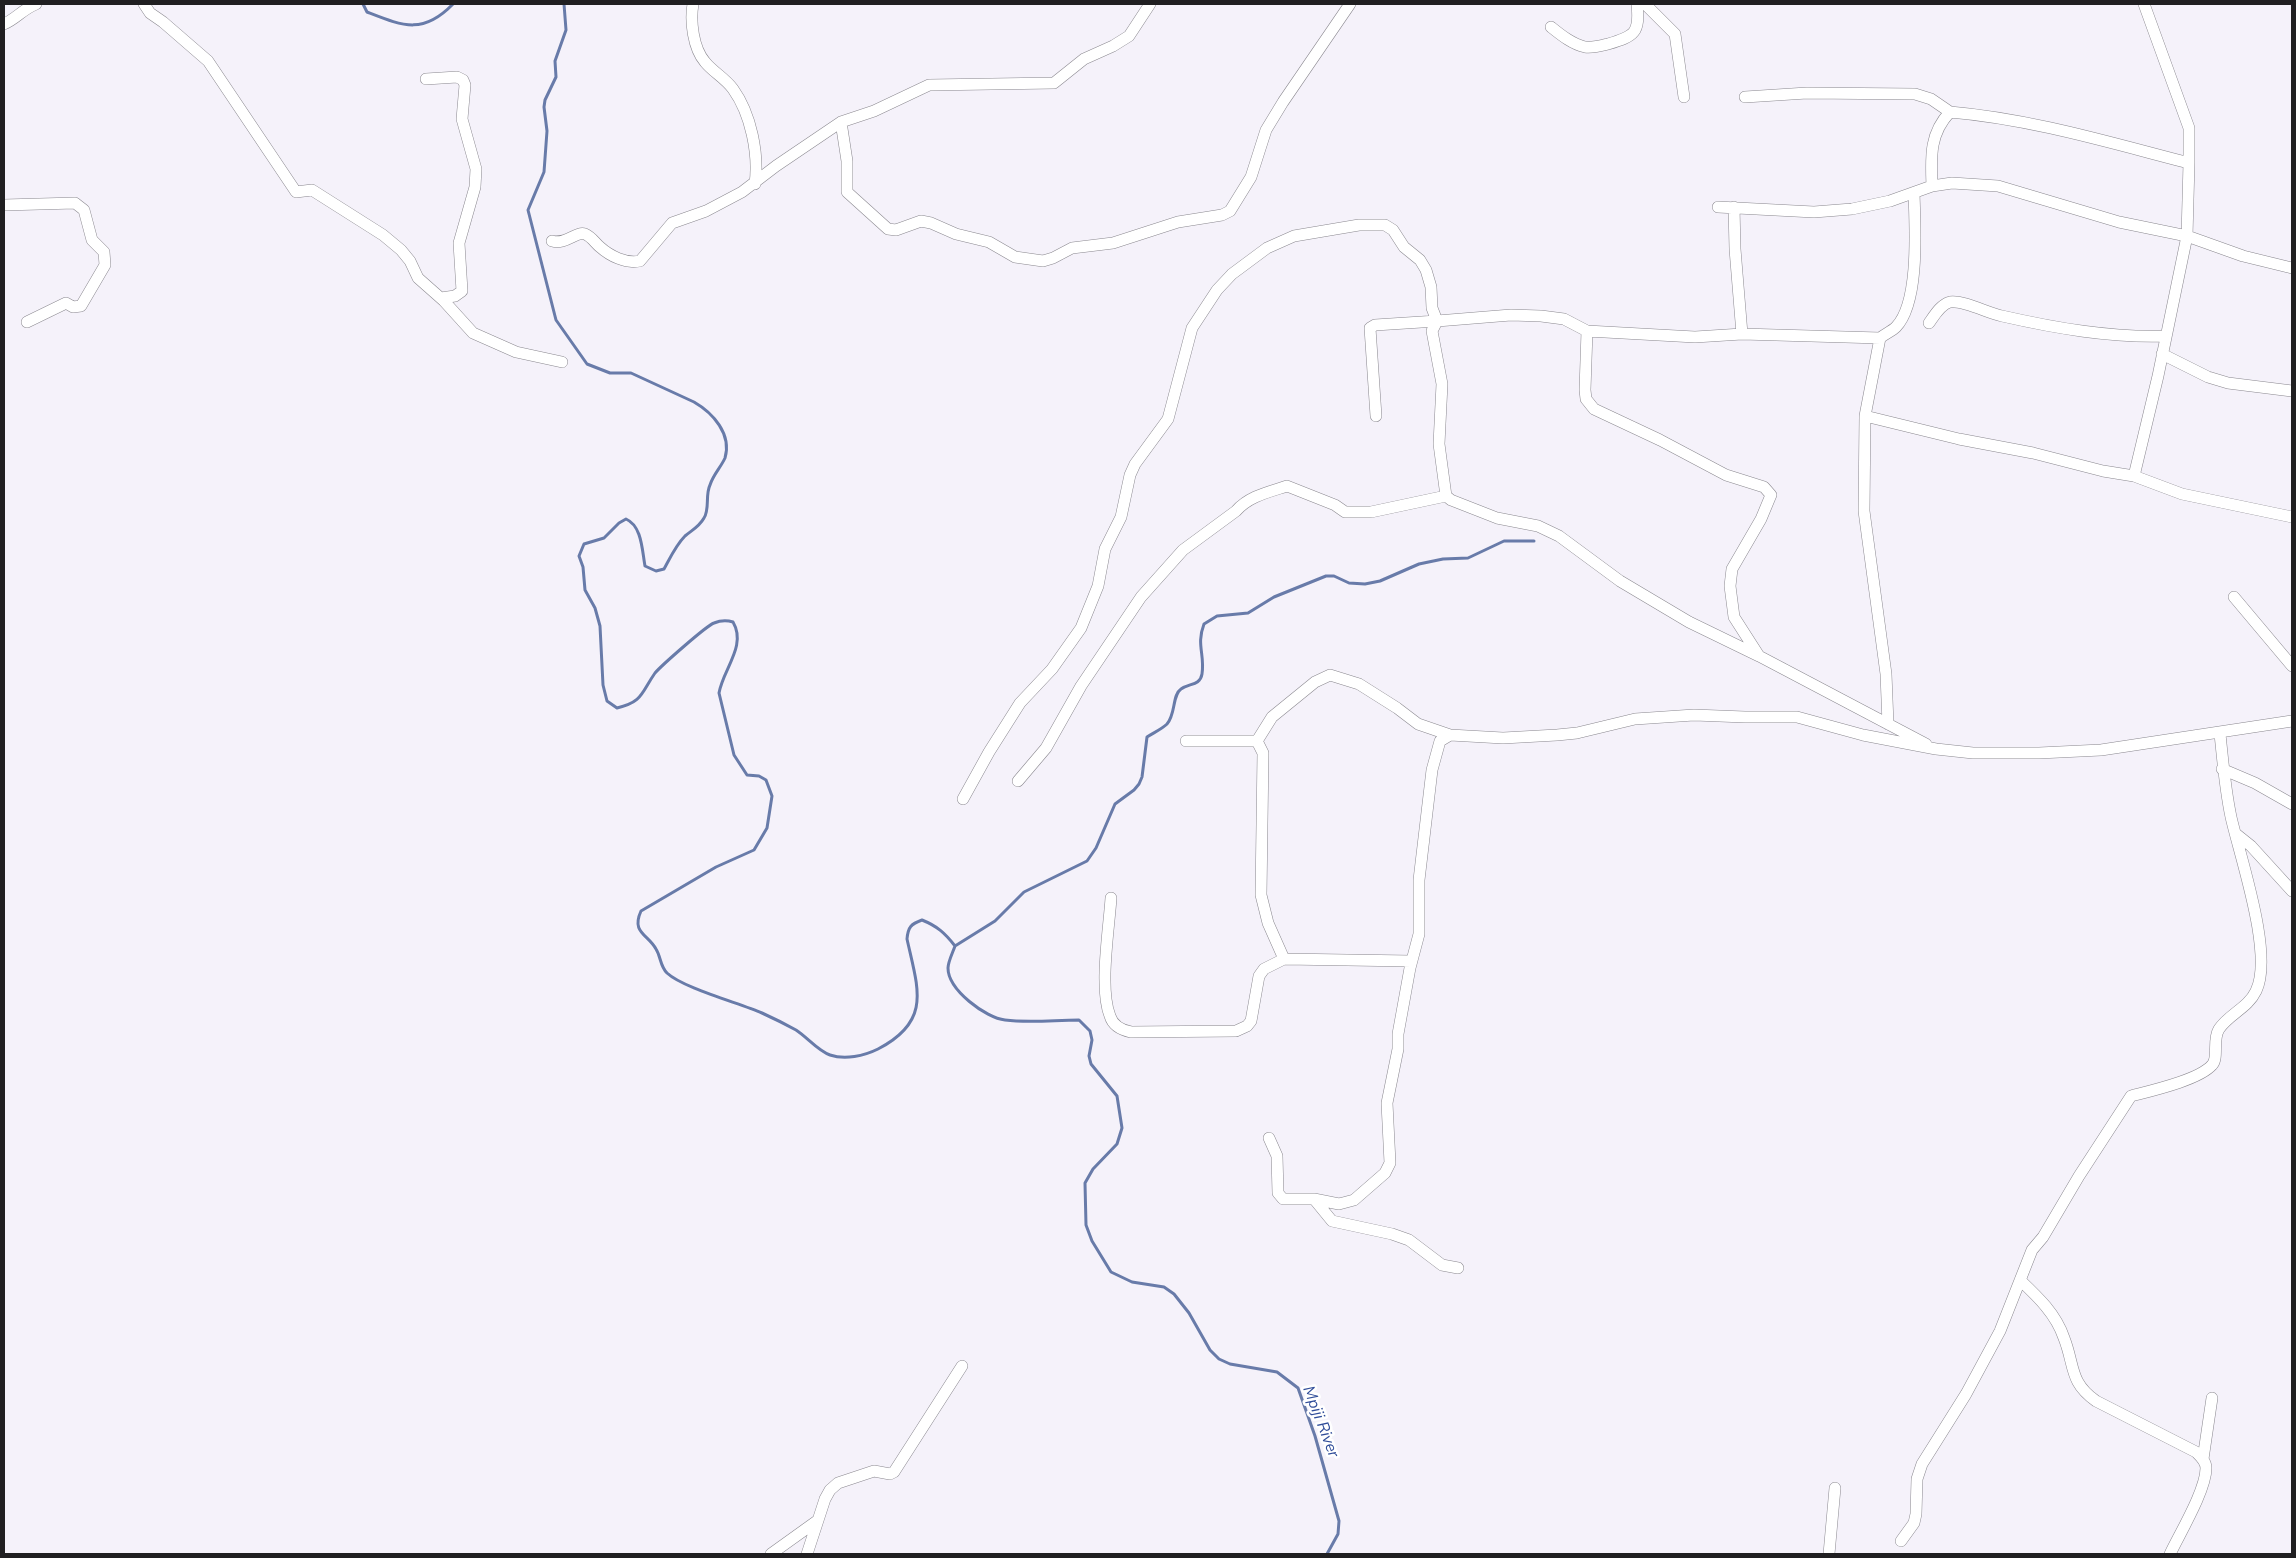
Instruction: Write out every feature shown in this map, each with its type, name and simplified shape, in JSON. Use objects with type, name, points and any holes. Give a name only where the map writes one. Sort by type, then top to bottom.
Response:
[{"type":"street","points":[[144,4],[150,13],[208,61],[296,192],[312,190],[383,235],[408,258],[418,278],[441,298],[472,333],[516,352],[562,362]]},
{"type":"street","points":[[693,4],[694,40],[704,61],[733,89],[752,134],[757,172],[755,184]]},
{"type":"street","points":[[552,241],[562,242],[580,234],[585,234],[592,238],[604,251],[620,259],[632,263],[640,261],[672,223],[719,205],[755,184],[776,166],[841,122],[874,111],[929,85],[1054,83],[1084,59],[1113,46],[1129,36],[1150,4]]},
{"type":"street","points":[[841,122],[847,161],[847,192],[888,229],[896,230],[921,221],[931,223],[956,234],[989,242],[1015,256],[1047,261],[1072,248],[1113,243],[1178,222],[1222,215],[1230,211],[1252,177],[1266,130],[1350,4]]},
{"type":"street","points":[[1551,28],[1574,43],[1586,47],[1595,47],[1625,39],[1634,34],[1639,22],[1637,4]]},
{"type":"street","points":[[1645,4],[1675,34],[1684,97]]},
{"type":"street","points":[[2134,476],[2187,236],[2189,164],[2189,128],[2144,4]]},
{"type":"street","points":[[4,24],[19,16],[29,5]]},
{"type":"street","points":[[426,79],[457,77],[463,80],[465,85],[462,119],[476,170],[475,187],[458,243],[462,291],[455,296],[441,298]]},
{"type":"street","points":[[1745,97],[1807,93],[1915,94],[1931,99],[1950,112],[1977,114],[2055,129],[2189,164]]},
{"type":"street","points":[[1932,186],[1931,162],[1936,133],[1940,123],[1950,112]]},
{"type":"street","points":[[1718,207],[1814,212],[1852,209],[1890,202],[1932,186],[1952,183],[1998,186],[2119,222],[2187,236],[2243,256],[2292,268]]},
{"type":"street","points":[[1888,724],[1886,674],[1864,511],[1865,416],[1880,338],[1897,326],[1906,311],[1910,296],[1914,269],[1914,193]]},
{"type":"street","points":[[4,205],[75,203],[84,210],[92,240],[104,252],[104,265],[81,306],[73,307],[66,303],[27,322]]},
{"type":"street","points":[[1734,207],[1735,249],[1742,334]]},
{"type":"street","points":[[963,799],[1020,703],[1052,669],[1082,628],[1098,586],[1105,549],[1121,517],[1130,475],[1135,464],[1168,419],[1192,328],[1217,290],[1232,274],[1267,248],[1294,236],[1359,226],[1385,226],[1393,230],[1404,247],[1420,260],[1426,270],[1431,287],[1432,308],[1437,321],[1432,331],[1442,384],[1439,444],[1446,496],[1451,500],[1497,518],[1538,526],[1559,536],[1628,586],[1689,622],[1759,656],[1936,749]]},
{"type":"street","points":[[1929,324],[1940,309],[1949,302],[1957,302],[1999,316],[2052,326],[2144,337],[2166,336]]},
{"type":"street","points":[[1376,416],[1370,328],[1375,324],[1511,315],[1564,319],[1587,331],[1695,337],[1742,334],[1874,336],[1880,338]]},
{"type":"street","points":[[1587,331],[1585,390],[1586,399],[1594,409],[1660,440],[1726,475],[1764,487],[1771,495],[1761,519],[1732,569],[1730,586],[1734,617],[1759,656]]},
{"type":"street","points":[[2162,354],[2208,377],[2228,383],[2292,391]]},
{"type":"street","points":[[1865,416],[1959,439],[2032,453],[2103,471],[2134,476],[2182,494],[2292,517]]},
{"type":"street","points":[[1018,781],[1046,748],[1081,686],[1140,597],[1183,550],[1243,504],[1255,497],[1287,486],[1335,505],[1344,512],[1371,512],[1446,496]]},
{"type":"street","points":[[2234,597],[2292,666]]},
{"type":"street","points":[[1257,741],[1272,717],[1314,682],[1330,675],[1359,684],[1418,724],[1450,735],[1503,738],[1577,733],[1635,719],[1694,715],[1797,717],[1863,735],[1936,749],[1973,753],[2092,750],[2220,734],[2292,721]]},
{"type":"street","points":[[1901,1541],[1914,1523],[1917,1479],[1922,1464],[1966,1394],[2000,1331],[2032,1250],[2079,1176],[2131,1096],[2166,1087],[2194,1076],[2212,1065],[2215,1060],[2214,1039],[2219,1029],[2256,992],[2262,976],[2256,923],[2222,769],[2220,734]]},
{"type":"street","points":[[1268,1138],[1277,1156],[1278,1193],[1283,1199],[1314,1199],[1339,1204],[1354,1200],[1385,1173],[1390,1163],[1387,1103],[1398,1048],[1398,1034],[1411,961],[1419,934],[1419,880],[1432,770],[1440,741],[1450,735]]},
{"type":"street","points":[[1186,741],[1257,741]]},
{"type":"street","points":[[1257,741],[1263,753],[1261,895],[1268,923],[1284,959]]},
{"type":"street","points":[[2222,769],[2255,783],[2292,804]]},
{"type":"street","points":[[2236,834],[2251,846],[2292,891]]},
{"type":"street","points":[[1111,898],[1106,1000],[1110,1017],[1117,1027],[1131,1032],[1236,1031],[1247,1026],[1251,1021],[1259,976],[1264,969],[1284,959],[1411,961]]},
{"type":"street","points":[[1314,1199],[1332,1220],[1392,1234],[1409,1240],[1442,1265],[1458,1268]]},
{"type":"street","points":[[2020,1280],[2041,1299],[2056,1319],[2064,1338],[2076,1381],[2083,1392],[2096,1401],[2196,1452],[2203,1458]]},
{"type":"street","points":[[807,1554],[817,1521],[830,1490],[838,1483],[874,1471],[890,1474],[894,1472],[962,1366]]},
{"type":"street","points":[[2170,1554],[2200,1492],[2206,1467],[2203,1458],[2212,1398]]},
{"type":"street","points":[[1829,1554],[1836,1488]]},
{"type":"street","points":[[771,1554],[817,1521]]},
{"type":"waterway","points":[[363,4],[367,12],[391,21],[412,25],[432,20],[453,4]]},
{"type":"waterway","points":[[564,4],[566,30],[555,61],[556,77],[545,100],[544,107],[547,131],[544,172],[528,210],[556,320],[587,364],[610,373],[631,373],[694,402],[714,418],[726,441],[725,458],[709,489],[706,514],[698,526],[685,536],[673,552],[664,569],[656,571],[645,566],[638,533],[631,522],[626,519],[619,523],[604,538],[584,544],[579,556],[583,567],[585,590],[595,608],[600,626],[603,685],[607,701],[617,708],[637,700],[655,673],[702,631],[717,622],[733,622],[737,631],[736,649],[719,693],[734,755],[747,775],[759,776],[766,780],[772,796],[767,828],[754,850],[716,867],[641,911],[638,918],[639,929],[653,944],[667,973],[675,979],[698,990],[766,1015],[796,1030],[826,1053],[842,1057],[867,1054],[878,1049],[895,1038],[907,1027],[914,1015],[917,1002],[917,988],[907,939],[911,926],[922,920],[927,922],[940,930],[955,946]]},
{"type":"waterway","points":[[955,946],[995,921],[1024,892],[1087,861],[1096,848],[1115,804],[1139,784],[1142,777],[1147,737],[1170,720],[1178,692],[1184,687],[1199,681],[1201,678],[1203,667],[1201,638],[1204,624],[1217,616],[1248,613],[1274,597],[1326,576],[1334,576],[1349,583],[1365,584],[1380,581],[1419,564],[1443,559],[1468,558],[1504,541],[1534,541]]},
{"type":"waterway","name":"Mpiji River","points":[[955,946],[948,966],[954,985],[969,1002],[988,1014],[997,1018],[1014,1021],[1079,1020],[1090,1031],[1092,1040],[1089,1056],[1091,1064],[1117,1096],[1122,1128],[1117,1144],[1093,1169],[1085,1183],[1086,1225],[1092,1241],[1111,1272],[1132,1282],[1164,1287],[1174,1294],[1189,1313],[1210,1350],[1219,1359],[1230,1364],[1277,1372],[1298,1388],[1315,1436],[1339,1521],[1338,1534],[1327,1554]]}]
